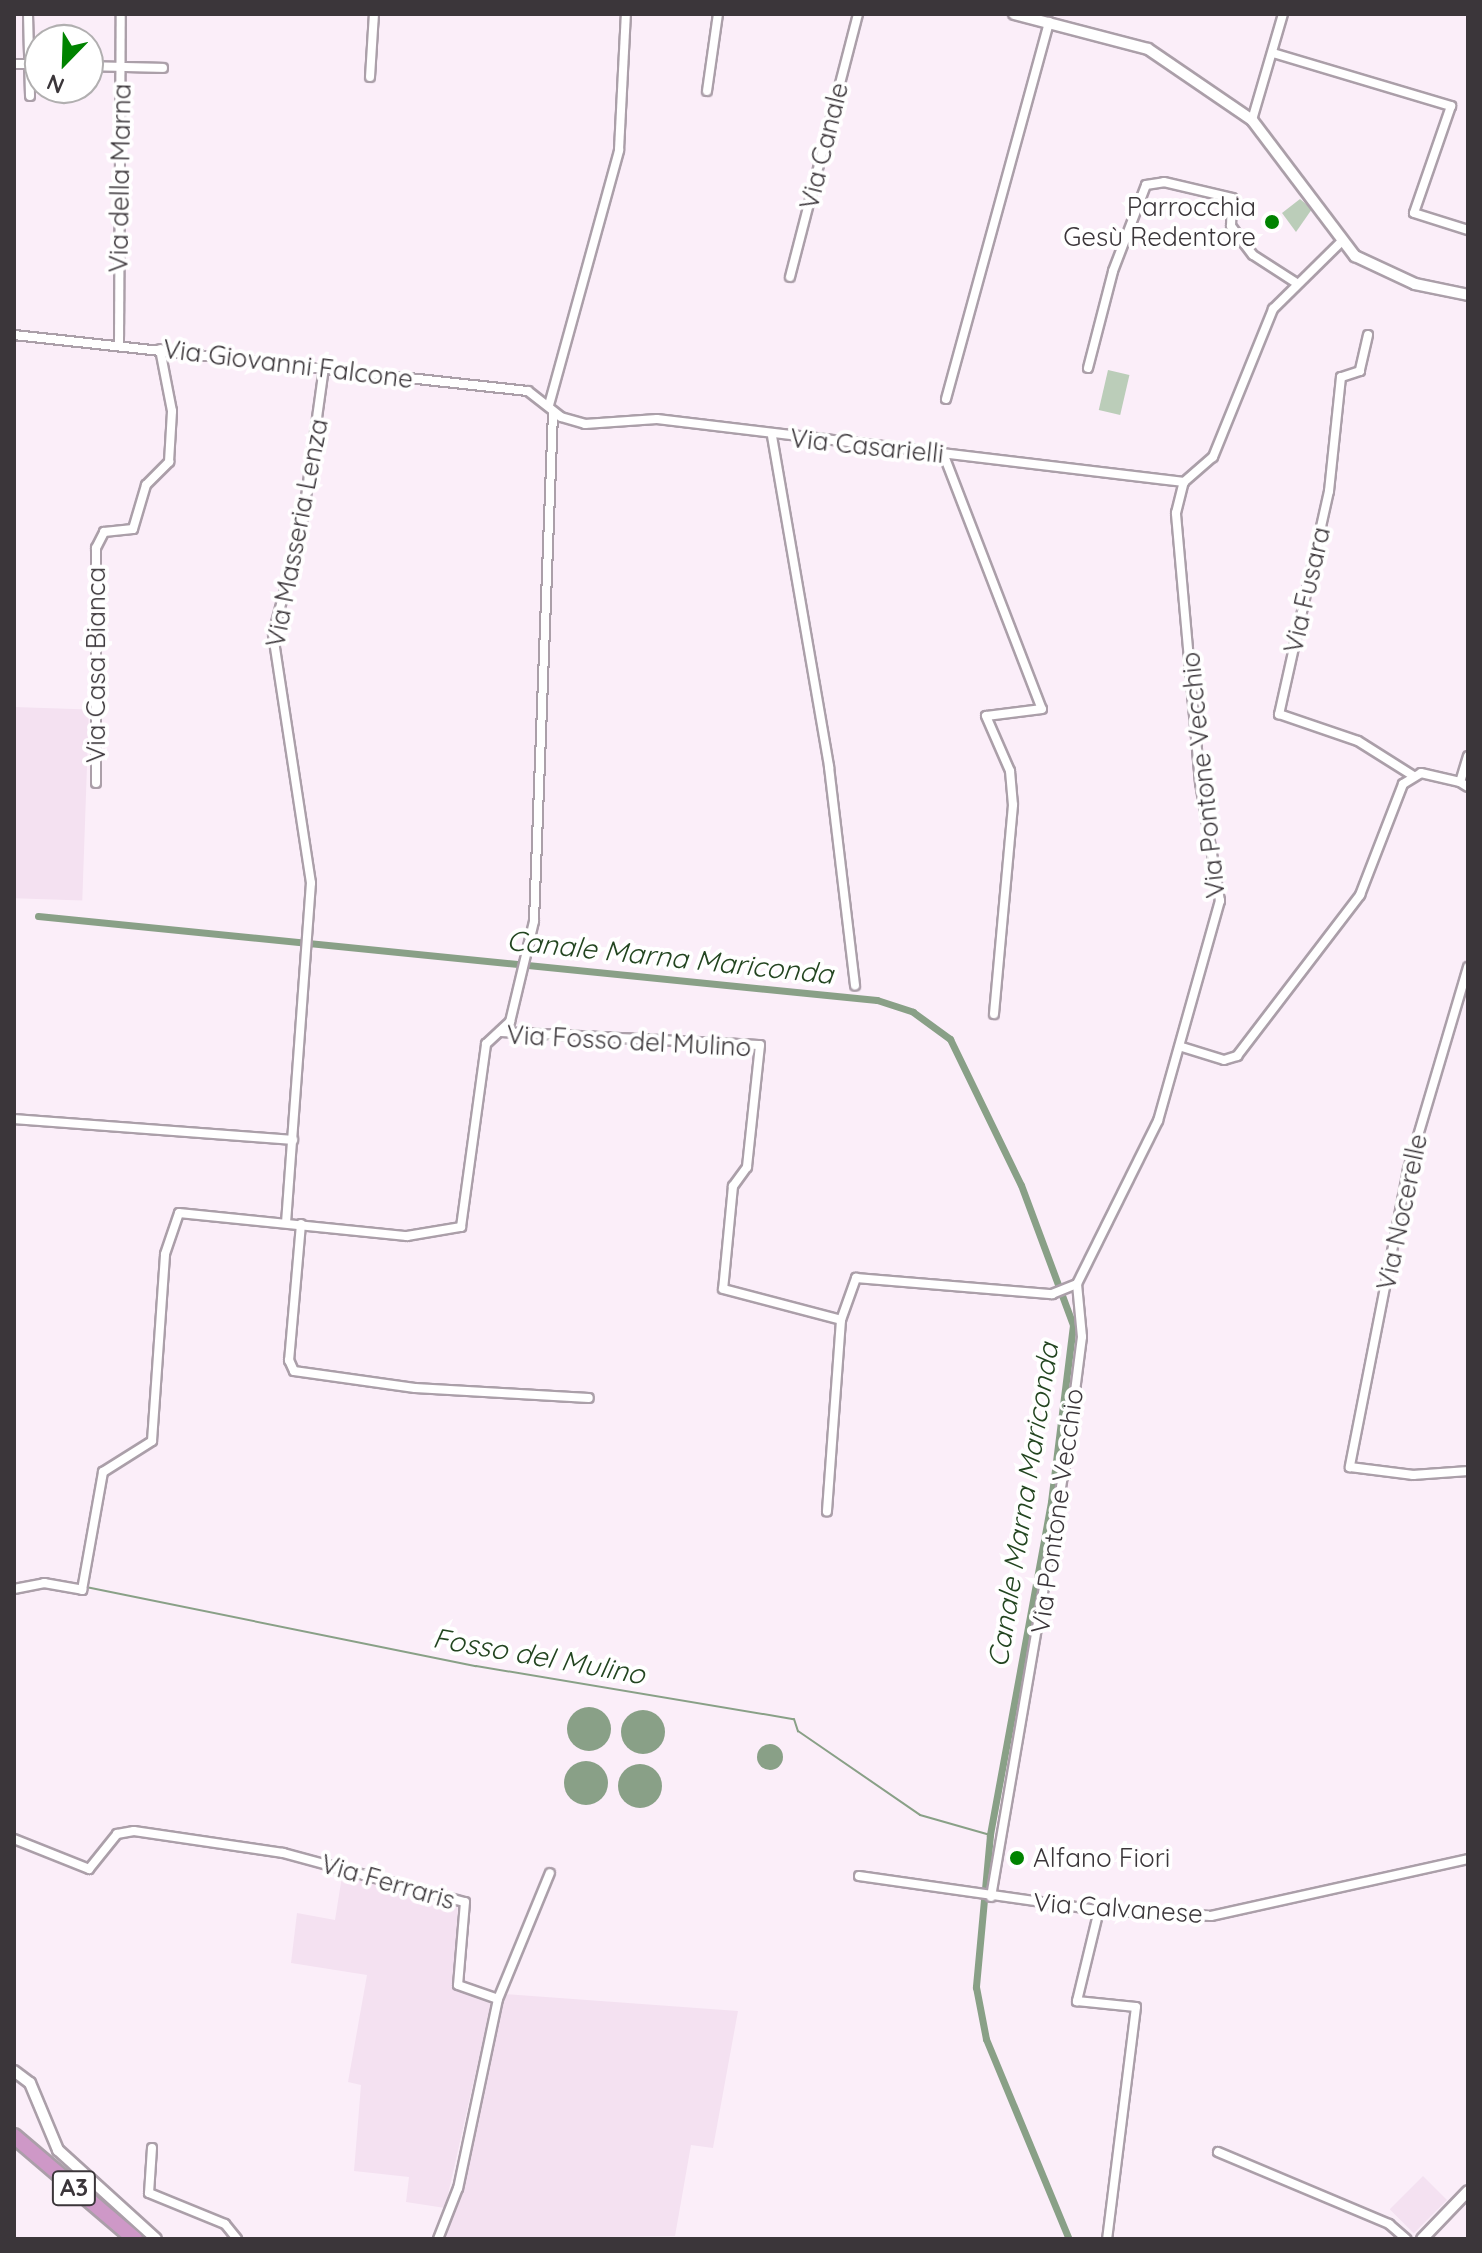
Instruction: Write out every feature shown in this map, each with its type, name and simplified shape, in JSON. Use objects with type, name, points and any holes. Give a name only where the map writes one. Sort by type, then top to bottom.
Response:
[{"type":"highway","name":"A3","points":[[14,2136],[135,2239]]},
{"type":"highway","name":"A3","points":[[14,2148],[120,2239]]},
{"type":"street","name":"Via della Marna","points":[[119,343],[121,14]]},
{"type":"street","points":[[370,77],[374,14]]},
{"type":"street","points":[[499,1032],[510,1022],[516,974],[536,891],[551,408],[619,150],[626,14]]},
{"type":"street","points":[[707,91],[718,14]]},
{"type":"street","name":"Via Canale","points":[[790,277],[858,14]]},
{"type":"street","points":[[1014,14],[1148,49],[1252,120],[1342,241],[1386,274],[1468,295]]},
{"type":"street","points":[[1252,120],[1283,14]]},
{"type":"street","points":[[946,399],[1049,22]]},
{"type":"street","points":[[1273,53],[1451,106],[1414,213],[1468,230]]},
{"type":"street","points":[[104,66],[163,68]]},
{"type":"street","points":[[1088,368],[1113,271],[1146,185],[1164,182],[1232,198],[1231,226],[1246,246],[1295,282]]},
{"type":"street","points":[[1184,482],[1213,457],[1255,341],[1295,282],[1342,241]]},
{"type":"street","name":"Via Giovanni Falcone","points":[[14,335],[119,343],[528,391],[551,408]]},
{"type":"street","name":"Via Fusara","points":[[1368,335],[1361,369],[1341,377],[1329,491],[1279,714],[1358,741],[1412,775]]},
{"type":"street","name":"Via Casa Bianca","points":[[96,783],[96,548],[104,532],[133,529],[146,485],[169,462],[172,411],[160,349]]},
{"type":"street","name":"Via Masseria Lenza","points":[[286,1223],[309,864],[272,657],[302,526],[324,367]]},
{"type":"street","name":"Via Casarielli","points":[[551,408],[585,424],[644,418],[772,436],[1184,482]]},
{"type":"street","points":[[772,436],[829,767],[855,985]]},
{"type":"street","points":[[943,453],[1042,709],[986,716],[1010,771],[1013,805],[994,1014]]},
{"type":"street","name":"Via Pontone Vecchio","points":[[990,1897],[1068,1446],[1082,1337],[1074,1285],[1158,1121],[1182,1047],[1220,901],[1200,783],[1176,513],[1184,482]]},
{"type":"street","points":[[1182,1047],[1224,1060],[1237,1056],[1360,895],[1412,775],[1464,785],[1468,756]]},
{"type":"street","name":"Via Nocerelle","points":[[1468,967],[1408,1170],[1350,1461],[1354,1468],[1413,1475],[1468,1471]]},
{"type":"street","name":"Via Fosso del Mulino","points":[[14,1589],[44,1583],[84,1586],[103,1472],[152,1441],[174,1217],[188,1212],[407,1236],[461,1227],[486,1044],[499,1032],[760,1045],[723,1289],[841,1320]]},
{"type":"street","points":[[14,1119],[293,1140]]},
{"type":"street","points":[[301,1224],[289,1360],[294,1371],[415,1388],[589,1398]]},
{"type":"street","points":[[827,1511],[841,1320],[856,1278],[1052,1294],[1074,1285]]},
{"type":"street","name":"Via Ferraris","points":[[14,1839],[89,1869],[100,1864],[117,1834],[134,1831],[283,1853],[461,1898],[467,1907],[458,1985],[498,1999]]},
{"type":"street","name":"Via Calvanese","points":[[859,1876],[990,1897],[1099,1910],[1211,1916],[1468,1859]]},
{"type":"street","points":[[438,2239],[458,2188],[498,1999],[550,1873]]},
{"type":"street","points":[[1099,1910],[1077,2001],[1136,2007],[1107,2239]]},
{"type":"street","points":[[14,2071],[30,2083],[58,2150],[156,2239]]},
{"type":"street","points":[[152,2148],[149,2193],[225,2224],[237,2239]]},
{"type":"street","points":[[1218,2152],[1389,2224],[1406,2239]]},
{"type":"street","points":[[1422,2239],[1468,2191]]},
{"type":"shaded area","points":[[1300,199],[1312,209],[1296,232],[1282,213]]},
{"type":"shaded area","points":[[1108,370],[1129,375],[1120,415],[1099,410]]},
{"type":"shaded area","points":[[14,707],[89,710],[82,901],[14,898]]},
{"type":"shaded area","points":[[589,1707],[604,1714],[611,1729],[604,1744],[589,1751],[574,1744],[567,1729],[574,1714]]},
{"type":"shaded area","points":[[643,1710],[658,1717],[665,1732],[658,1747],[643,1754],[628,1747],[621,1732],[628,1717]]},
{"type":"shaded area","points":[[770,1744],[779,1748],[783,1757],[779,1766],[770,1770],[761,1766],[757,1757],[761,1748]]},
{"type":"shaded area","points":[[586,1761],[601,1768],[608,1783],[601,1798],[586,1805],[571,1798],[564,1783],[571,1768]]},
{"type":"shaded area","points":[[640,1764],[655,1771],[662,1786],[655,1801],[640,1808],[625,1801],[618,1786],[625,1771]]},
{"type":"shaded area","points":[[343,1870],[458,1901],[454,1988],[492,2000],[445,2208],[406,2202],[409,2177],[354,2171],[361,2085],[348,2082],[367,1975],[291,1963],[297,1913],[335,1920]]},
{"type":"shaded area","points":[[504,1994],[738,2011],[713,2148],[691,2145],[675,2236],[443,2239],[467,2174]]},
{"type":"shaded area","points":[[1423,2176],[1447,2200],[1414,2233],[1390,2209]]},
{"type":"waterway","name":"Canale Marna Mariconda","points":[[38,916],[877,1000],[913,1012],[950,1039],[1021,1185],[1073,1325],[1051,1502],[990,1835],[976,1987],[986,2039],[1069,2239]]},
{"type":"waterway","name":"Fosso del Mulino","points":[[50,1579],[80,1585]]},
{"type":"waterway","name":"Fosso del Mulino","points":[[86,1587],[476,1666],[794,1719],[798,1731],[920,1815],[990,1835]]},
{"type":"place","name":"Parrocchia Gesù Redentore","points":[[1272,222]]},
{"type":"place","name":"Alfano Fiori","points":[[1017,1858]]}]
